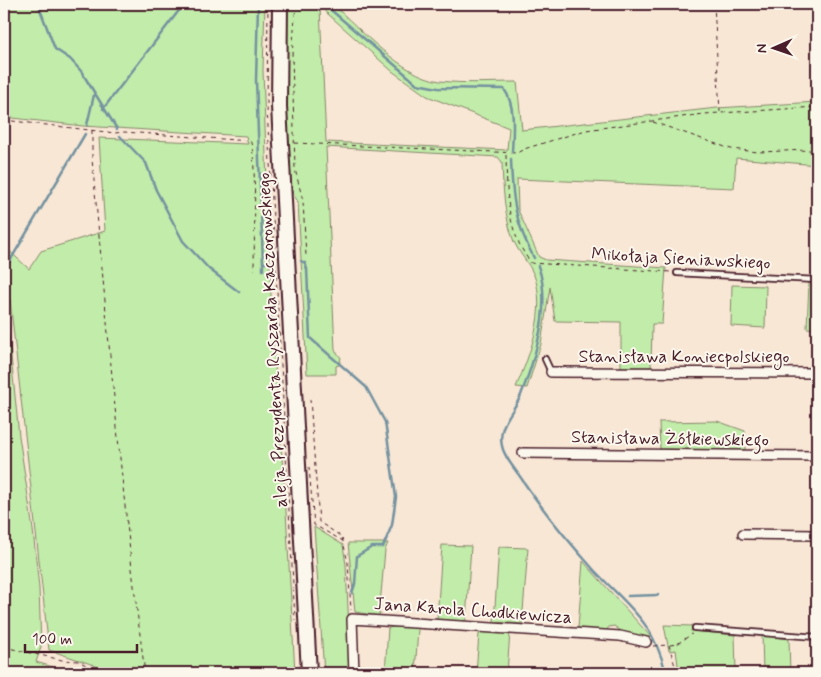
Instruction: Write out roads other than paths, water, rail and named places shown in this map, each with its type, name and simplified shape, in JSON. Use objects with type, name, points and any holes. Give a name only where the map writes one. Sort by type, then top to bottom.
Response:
[{"type":"main road","name":"aleja Prezydenta Ryszarda Kaczorowskiego","points":[[280,4],[279,106],[309,673]]},
{"type":"street","name":"Stanisława Koniecpolskiego","points":[[551,372],[817,373]]},
{"type":"street","name":"Stanisława Żółkiewskiego","points":[[523,453],[817,456]]},
{"type":"street","points":[[743,534],[817,535]]},
{"type":"street","name":"Jana Karola Chodkiewicza","points":[[354,673],[352,619],[473,625],[620,636],[646,642]]},
{"type":"lane","name":"Mikołaja Sieniawskiego","points":[[677,272],[817,280]]},
{"type":"lane","points":[[545,359],[551,372]]},
{"type":"lane","points":[[696,628],[817,637]]},
{"type":"waterway","points":[[38,4],[55,49],[70,59],[81,71],[117,129]]},
{"type":"waterway","points":[[103,109],[184,4]]},
{"type":"waterway","points":[[258,4],[256,80],[263,263]]},
{"type":"waterway","points":[[324,4],[417,84],[438,88],[504,89],[512,111],[512,151]]},
{"type":"waterway","points":[[87,125],[94,95]]},
{"type":"waterway","points":[[4,271],[85,134]]},
{"type":"waterway","points":[[120,136],[146,163],[156,190],[183,241],[209,269],[239,292]]},
{"type":"waterway","points":[[511,159],[512,186],[516,210],[523,233],[534,258]]},
{"type":"waterway","points":[[301,261],[305,263],[307,269],[310,338],[366,387],[385,422],[396,497],[392,525],[383,547],[372,547],[357,556],[355,584],[352,593]]},
{"type":"waterway","points":[[263,270],[263,263],[271,263]]},
{"type":"waterway","points":[[538,266],[542,281],[543,297],[540,331],[532,365],[521,395],[504,425],[501,438],[503,451],[557,527],[647,627],[661,655],[666,673]]},
{"type":"waterway","points":[[628,596],[658,595]]}]
